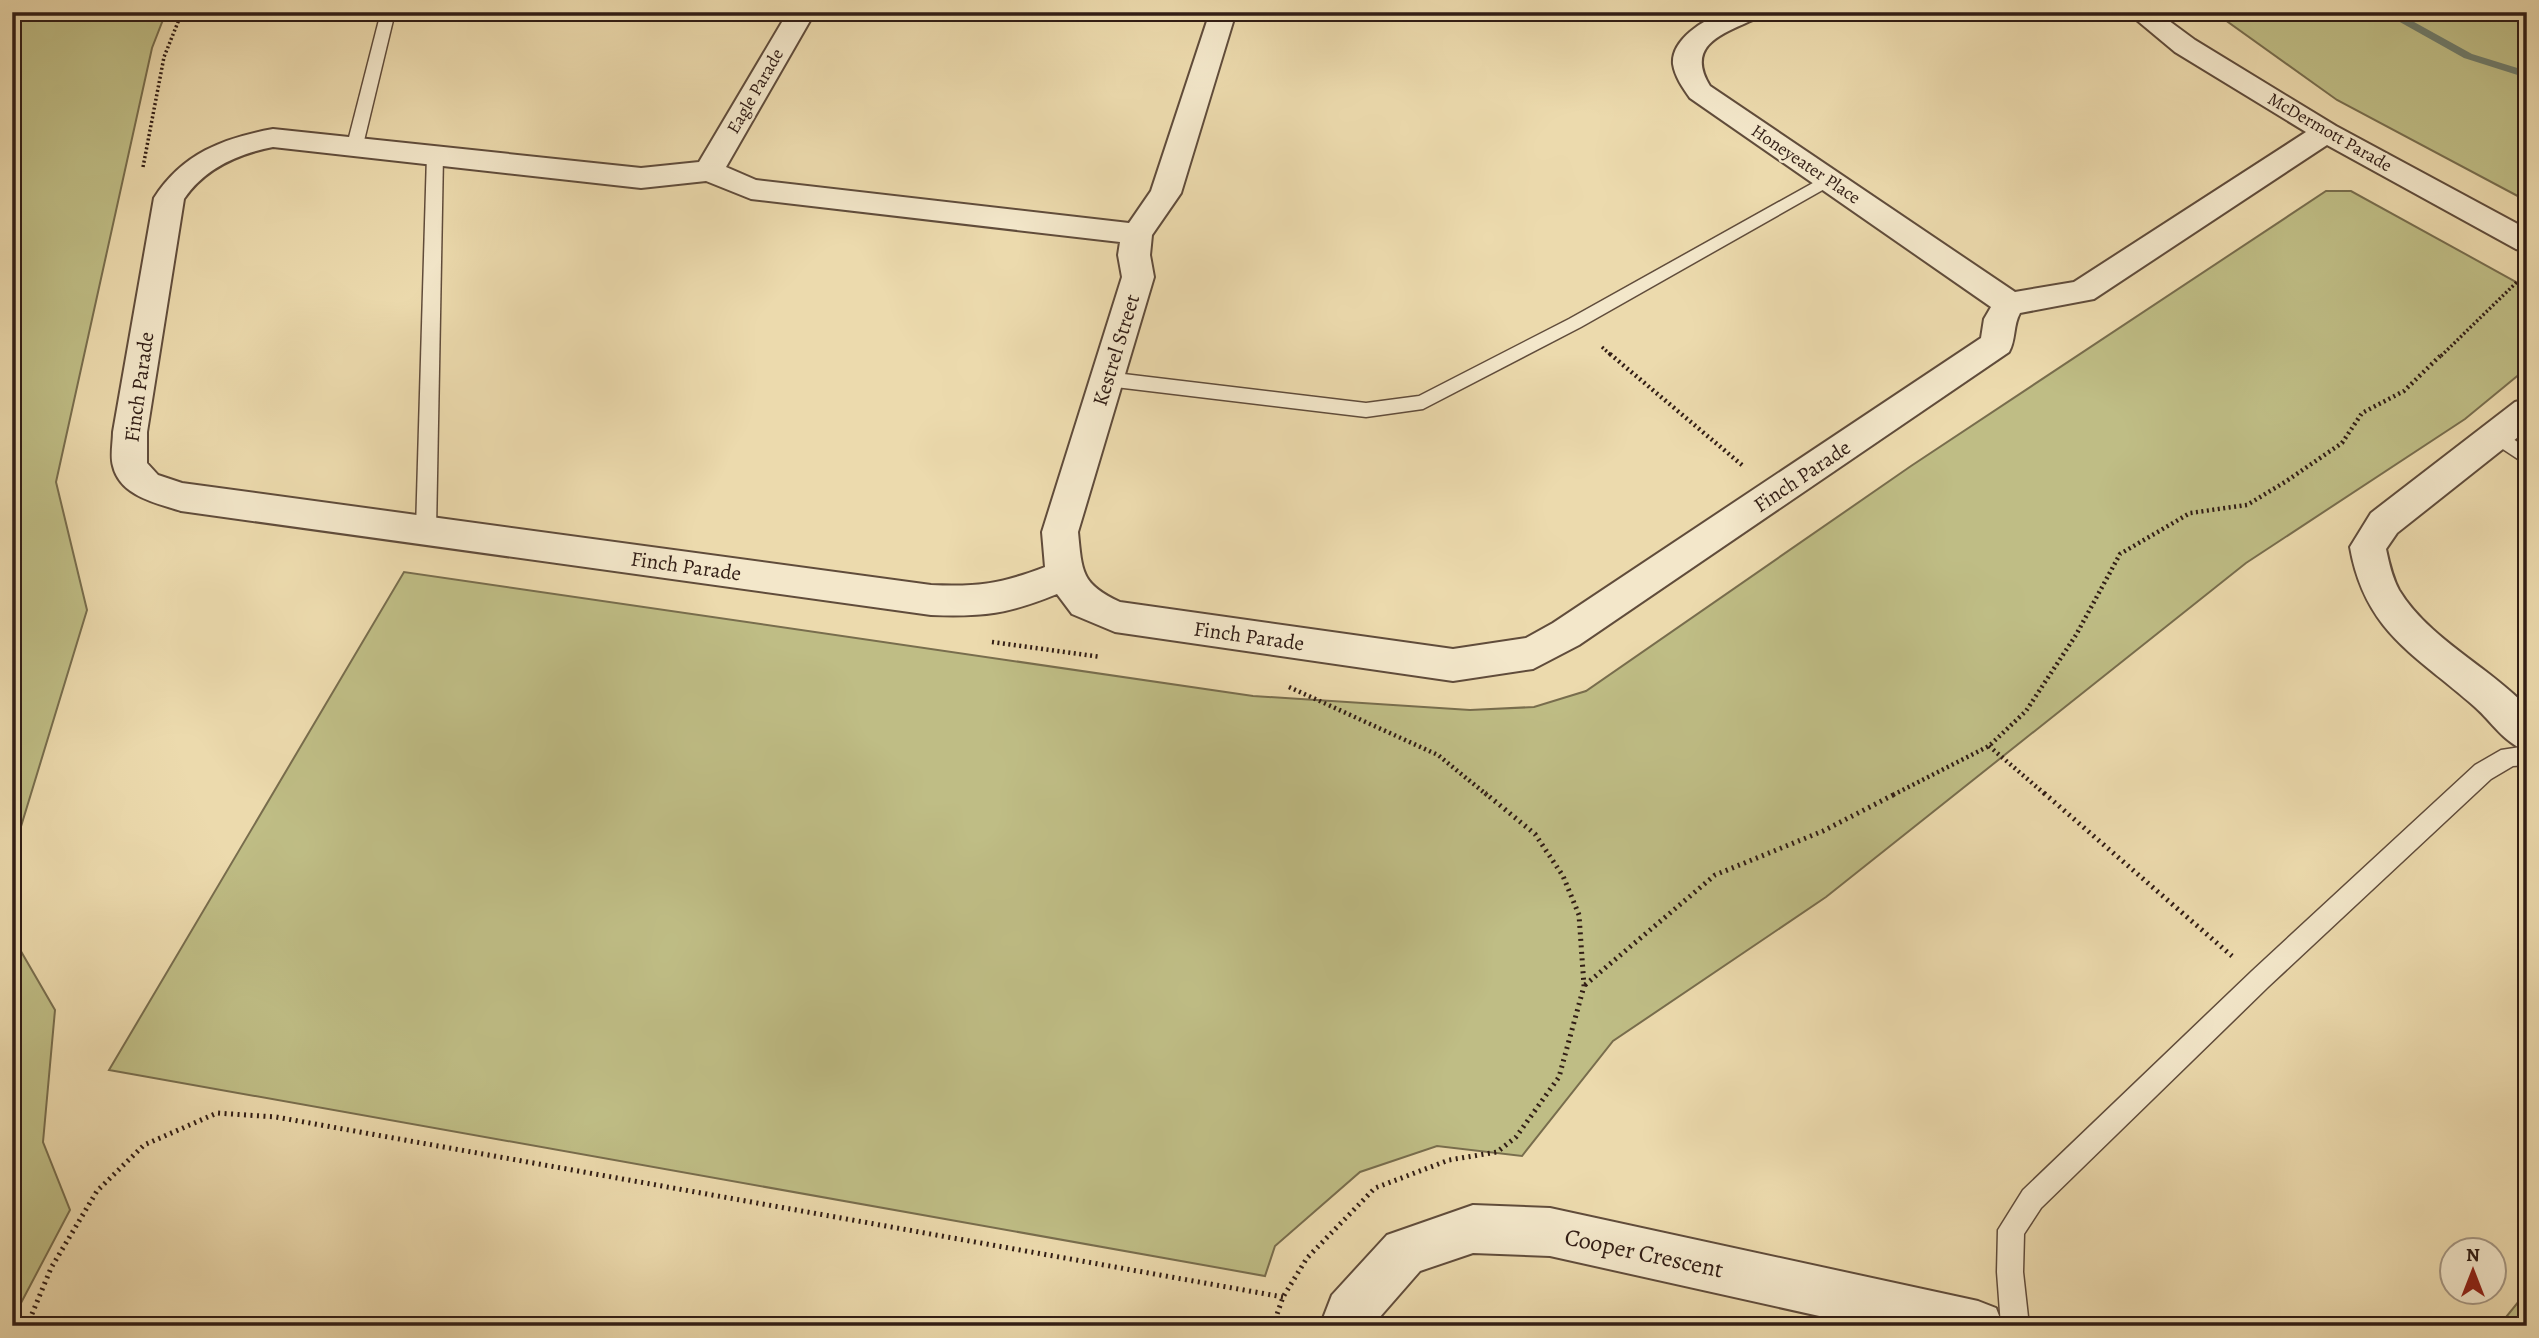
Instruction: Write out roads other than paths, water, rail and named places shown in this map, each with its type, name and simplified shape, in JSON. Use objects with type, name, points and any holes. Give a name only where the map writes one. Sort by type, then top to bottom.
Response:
[{"type":"street","name":"Eagle Parade","points":[[709,171],[802,12]]},
{"type":"street","points":[[1137,234],[1166,193],[1223,12]]},
{"type":"street","name":"Honeyeater Place","points":[[1748,12],[1709,30],[1691,44],[1685,60],[1688,76],[1700,92],[2010,304]]},
{"type":"street","name":"McDermott Parade","points":[[2140,12],[2185,46],[2326,132],[2520,238]]},
{"type":"street","points":[[2010,304],[2082,291],[2326,132]]},
{"type":"street","name":"Finch Parade","points":[[1137,234],[751,189],[709,171],[641,178],[355,145],[273,138],[246,142],[219,152],[195,166],[180,180],[169,198],[130,432],[130,466],[146,485],[181,497],[931,600],[977,602],[1017,594],[1064,575],[1085,603],[1115,617],[1453,665],[1533,653],[1566,634],[1997,344],[2000,318],[2010,304]]},
{"type":"street","name":"Kestrel Street","points":[[1064,575],[1060,532],[1139,277],[1134,255],[1137,234]]},
{"type":"street","points":[[2527,411],[2384,523],[2368,547],[2370,571],[2386,605],[2404,627],[2487,694],[2527,734]]},
{"type":"street","name":"Cooper Crescent","points":[[1345,1326],[1350,1312],[1404,1252],[1474,1229],[1550,1232],[1978,1326]]},
{"type":"lane","points":[[355,145],[388,12]]},
{"type":"lane","points":[[426,530],[435,155]]},
{"type":"lane","points":[[1107,379],[1366,410],[1423,402],[1574,323],[1829,179]]},
{"type":"lane","points":[[2496,435],[2527,457]]},
{"type":"lane","points":[[2015,1326],[2010,1272],[2011,1230],[2032,1199],[2260,979],[2483,772],[2509,757],[2527,755]]},
{"type":"waterway","points":[[2387,12],[2468,56],[2527,75]]}]
